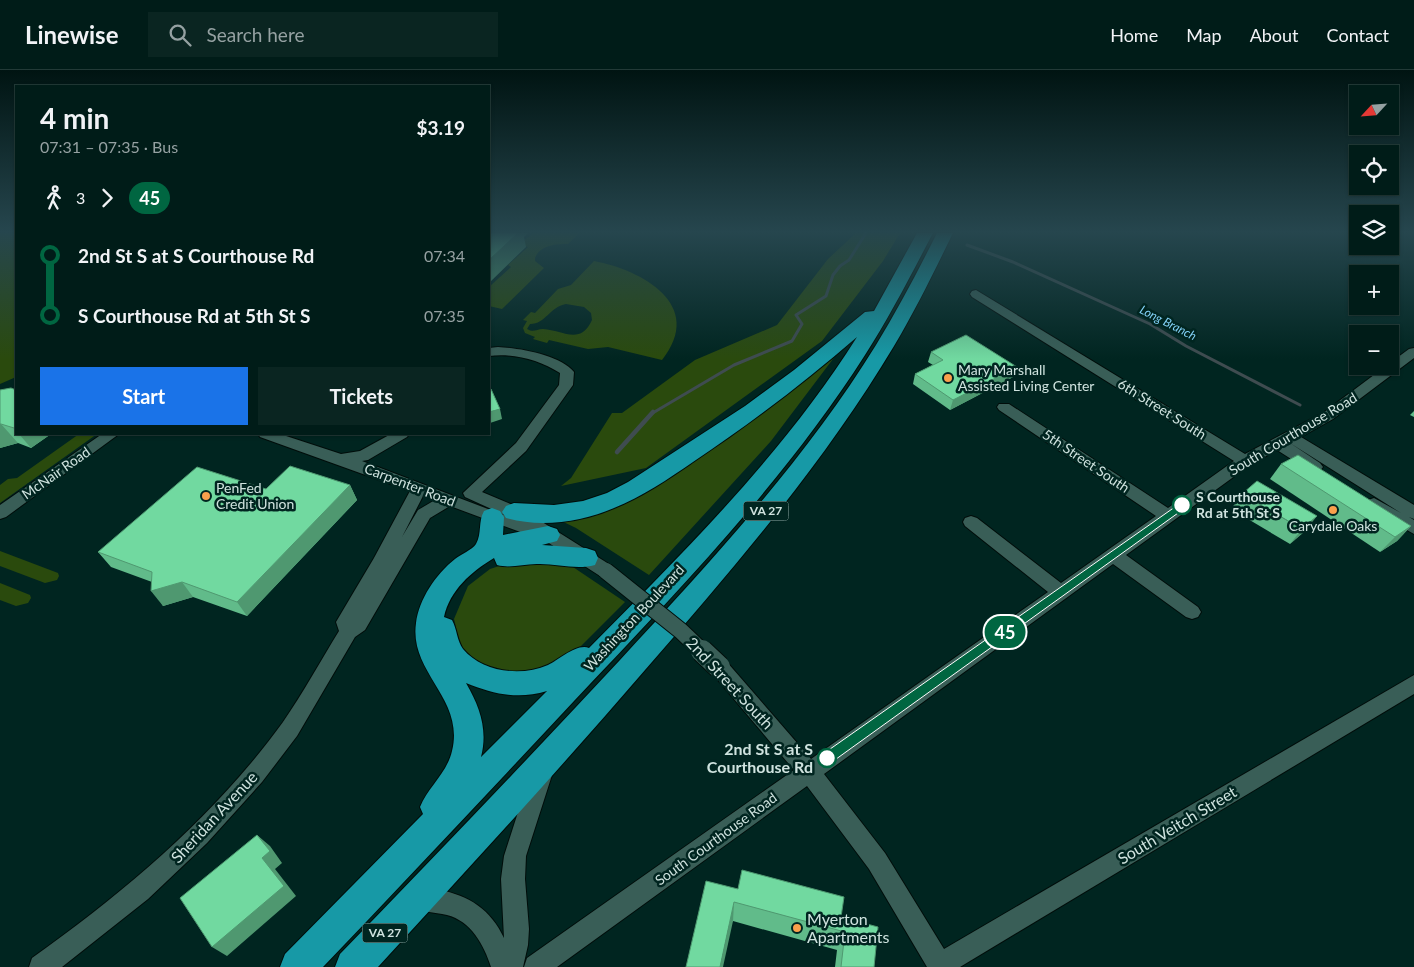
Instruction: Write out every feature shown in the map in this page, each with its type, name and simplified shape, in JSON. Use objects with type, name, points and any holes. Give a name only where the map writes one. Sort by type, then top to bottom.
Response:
[{"type":"highway","name":"Washington Boulevard","points":[[298,967],[620,635],[704,543],[782,453],[856,354],[903,275]]},
{"type":"highway","name":"Washington Boulevard","points":[[353,967],[547,759],[694,596],[801,466],[857,388],[900,322],[924,275]]},
{"type":"highway","points":[[484,552],[491,538],[493,511],[557,513],[584,509],[602,504],[628,491],[695,450],[760,406],[888,302]]},
{"type":"highway","points":[[358,904],[447,793],[465,761],[469,738],[468,717],[432,652],[428,624],[433,606],[443,589],[458,572],[484,552],[513,541],[548,535]]},
{"type":"highway","points":[[596,564],[528,554],[509,557],[482,568],[459,588],[448,604],[443,622],[448,649],[456,661],[470,672],[495,681],[520,683],[546,678],[567,670],[620,635]]},
{"type":"street","name":"6th Street South","points":[[976,294],[1245,461]]},
{"type":"street","points":[[471,494],[521,447],[566,385],[567,372],[556,363],[504,350],[490,352]]},
{"type":"street","name":"South Courthouse Road","points":[[536,967],[1245,461],[1333,412],[1414,352]]},
{"type":"street","name":"5th Street South","points":[[1004,407],[1167,516]]},
{"type":"street","name":"McNair Road","points":[[0,513],[111,435]]},
{"type":"street","name":"Carpenter Road","points":[[268,435],[339,458],[419,489],[493,511]]},
{"type":"street","name":"Carpenter Road","points":[[339,458],[363,456],[400,435]]},
{"type":"street","points":[[1284,440],[1414,513]]},
{"type":"street","points":[[1284,440],[1414,528]]},
{"type":"street","name":"Sheridan Avenue","points":[[348,632],[345,622],[348,615],[380,563],[419,489]]},
{"type":"street","name":"Carpenter Road","points":[[471,494],[493,511]]},
{"type":"street","name":"Sheridan Avenue","points":[[41,967],[99,925],[141,891],[189,847],[245,787],[281,740],[348,632],[358,625],[424,514],[449,499]]},
{"type":"street","name":"2nd Street South","points":[[493,511],[507,523],[548,535],[596,564],[681,631],[719,667],[808,772],[877,861],[940,966]]},
{"type":"street","points":[[971,522],[1060,592]]},
{"type":"street","points":[[1113,555],[1192,612]]},
{"type":"street","name":"South Veitch Street","points":[[940,966],[1414,684]]},
{"type":"street","points":[[511,967],[516,945],[517,928],[513,878],[515,856],[547,759]]},
{"type":"street","points":[[417,899],[457,906],[471,913],[494,942],[503,967]]},
{"type":"green space","points":[[0,275],[15,275],[15,377],[0,384]]},
{"type":"green space","points":[[502,275],[537,275],[502,309],[490,306],[490,286]]},
{"type":"green space","points":[[581,275],[635,275],[662,293],[672,307],[677,323],[674,340],[662,360],[608,347],[588,349],[549,340],[547,343],[533,339],[535,337],[525,333],[523,328],[527,321],[523,320],[531,312],[535,313],[558,289],[571,285]],"holes":[[[566,304],[584,307],[591,313],[592,320],[587,328],[582,333],[576,335],[543,329],[533,331],[527,329],[530,324],[540,321],[555,308]]]},
{"type":"green space","points":[[816,275],[872,275],[822,341],[646,468],[561,486],[571,478],[612,413],[622,413],[695,360],[777,325]]},
{"type":"green space","points":[[839,351],[771,441],[649,575],[576,528],[551,516],[586,515]]},
{"type":"green space","points":[[78,435],[96,435],[0,503],[0,485],[8,479],[17,478]]},
{"type":"green space","points":[[0,551],[58,573],[59,576],[57,580],[45,583],[0,566]]},
{"type":"green space","points":[[527,557],[567,563],[625,602],[569,658],[531,673],[493,670],[462,653],[454,619],[468,586],[490,569]]},
{"type":"green space","points":[[0,583],[30,595],[31,598],[28,603],[16,606],[0,600]]},
{"type":"building","points":[[966,335],[1017,367],[953,400],[915,374],[943,360],[931,352]]},
{"type":"building","points":[[11,388],[15,390],[14,428],[0,424],[0,390]]},
{"type":"building","points":[[490,390],[500,409],[490,412]]},
{"type":"building","points":[[1298,455],[1411,526],[1395,537],[1281,464]]},
{"type":"building","points":[[290,466],[350,485],[237,602],[182,582],[151,591],[152,572],[98,552],[197,467],[266,489]]},
{"type":"building","points":[[1257,481],[1317,516],[1302,529],[1242,494]]},
{"type":"building","points":[[257,835],[270,851],[262,858],[284,886],[212,947],[180,898]]},
{"type":"building","points":[[742,870],[844,897],[841,917],[878,927],[874,967],[841,967],[845,932],[734,902],[720,967],[686,967],[706,881],[738,889]]},
{"type":"waterway","points":[[651,414],[734,365],[792,341],[802,324],[796,315],[826,296],[833,275]]},
{"type":"waterway","name":"Long Branch","points":[[1041,275],[1150,324],[1186,346],[1300,405]]},
{"type":"waterway","points":[[617,452],[651,414]]},
{"type":"bus line","name":"45","points":[[827,758],[1182,505]]},
{"type":"place","name":"Mary Marshall Assisted Living Center","points":[[948,378]]},
{"type":"place","name":"PenFed Credit Union","points":[[206,496]]},
{"type":"place","name":"S Courthouse Rd at 5th St S","points":[[1182,505]]},
{"type":"place","name":"Carydale Oaks","points":[[1333,510]]},
{"type":"place","name":"2nd St S at S Courthouse Rd","points":[[827,758]]},
{"type":"place","name":"Myerton Apartments","points":[[797,928]]}]
